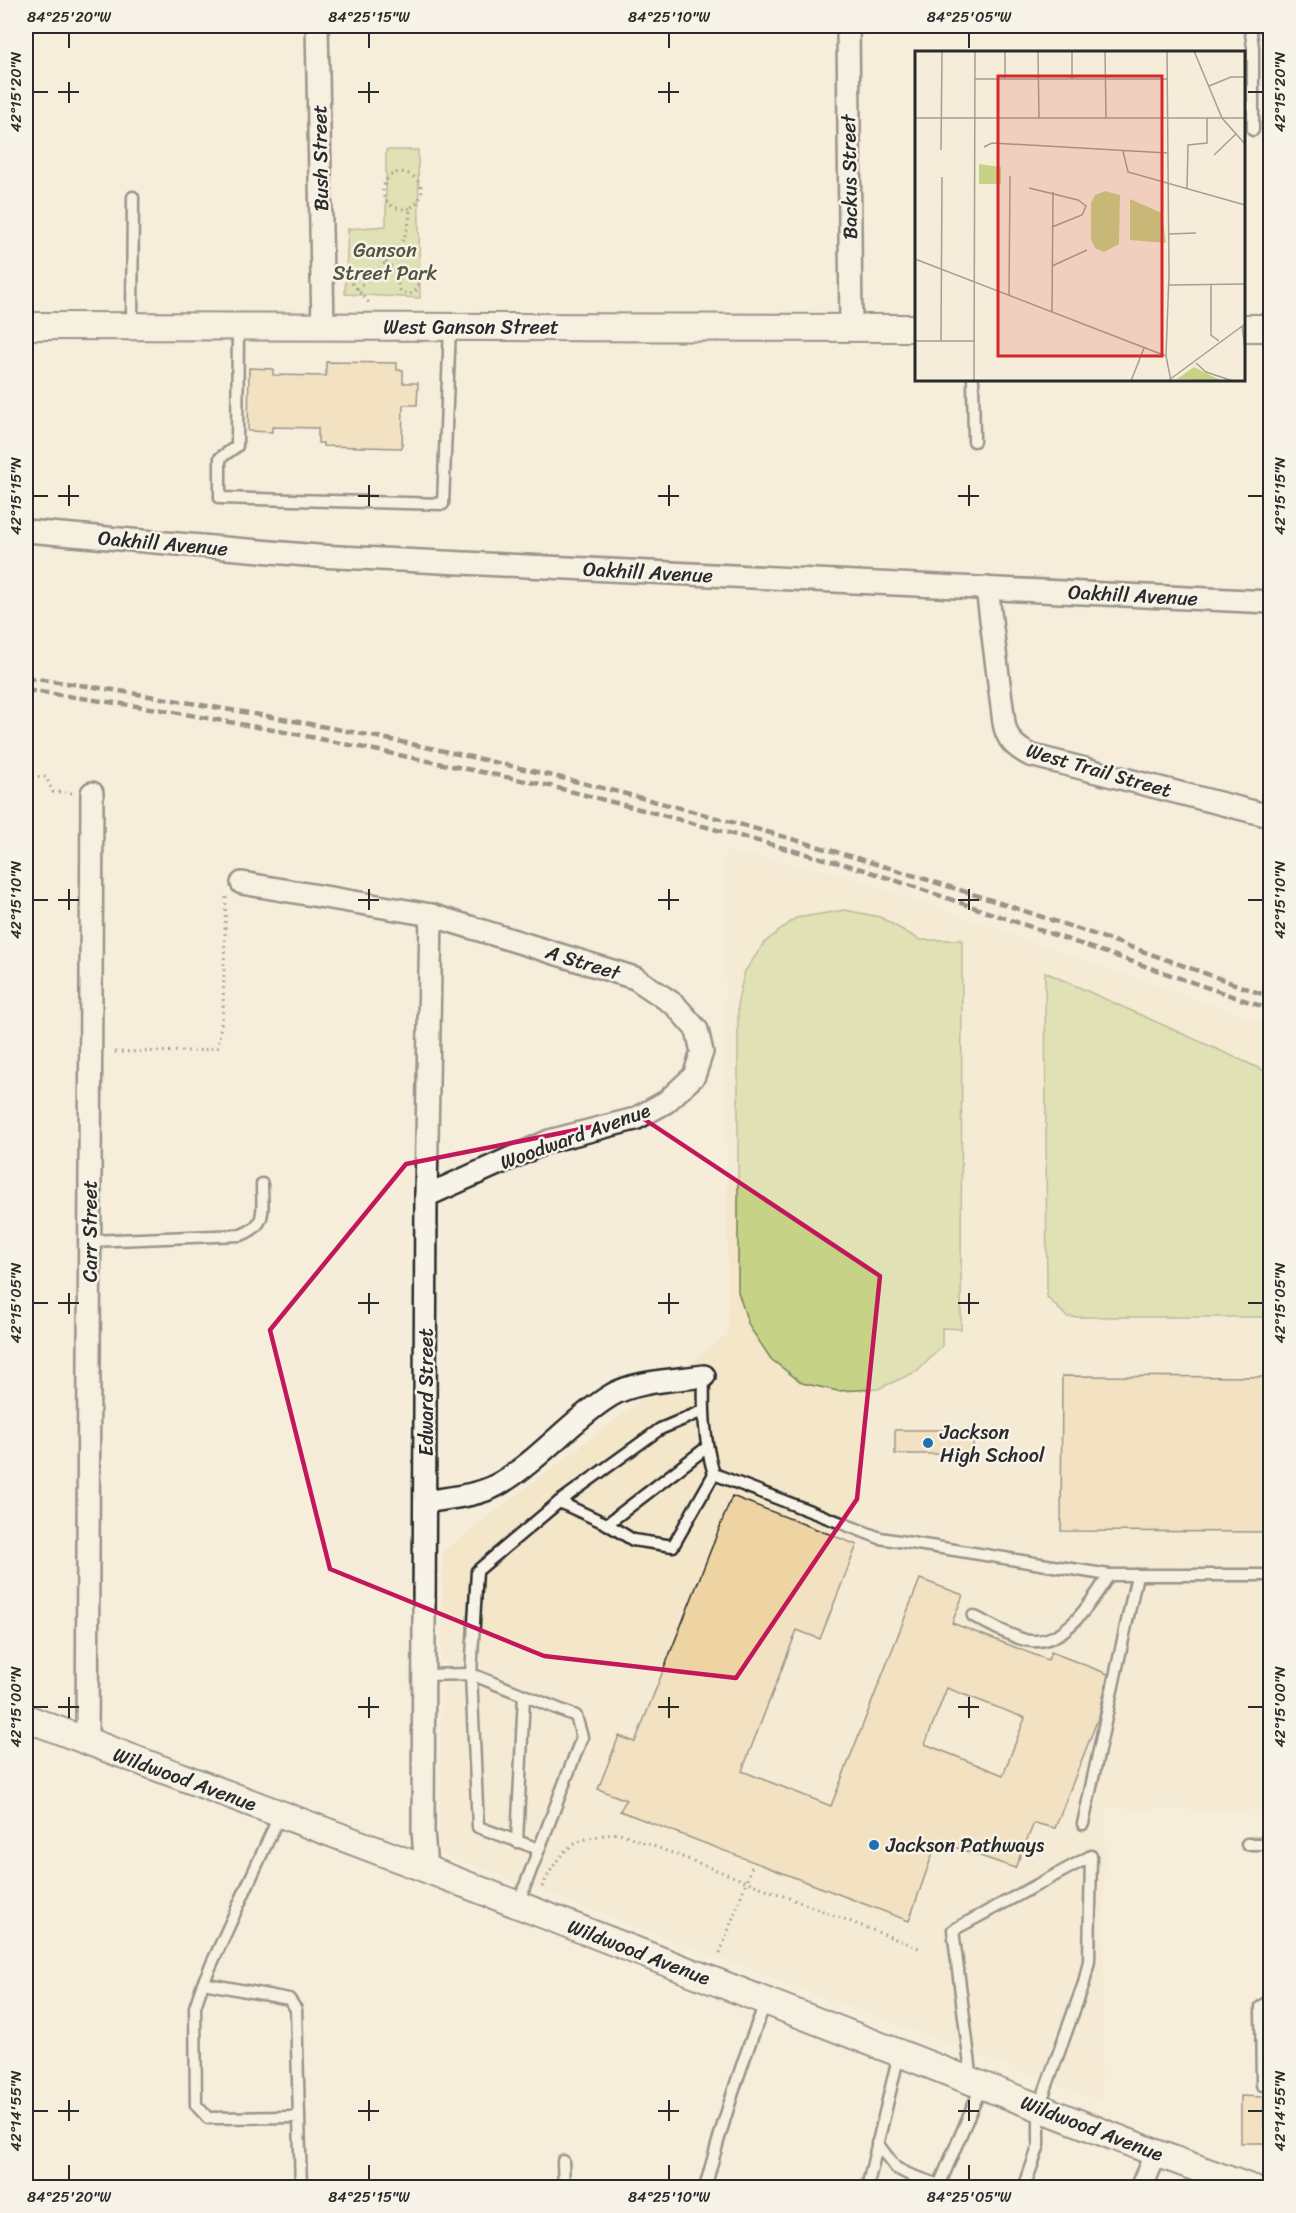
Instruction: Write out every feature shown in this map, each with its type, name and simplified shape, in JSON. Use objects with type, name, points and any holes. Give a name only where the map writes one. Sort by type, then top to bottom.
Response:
[{"type":"street","name":"Bush Street","points":[[317,26],[323,327]]},
{"type":"street","name":"Backus Street","points":[[848,26],[851,328]]},
{"type":"street","name":"West Ganson Street","points":[[26,326],[915,328]]},
{"type":"street","points":[[1245,328],[1270,328]]},
{"type":"street","name":"Oakhill Avenue","points":[[26,531],[318,556],[1270,602]]},
{"type":"street","name":"West Trail Street","points":[[987,588],[1006,735],[1015,747],[1030,754],[1270,816]]},
{"type":"street","name":"Carr Street","points":[[87,1742],[92,793]]},
{"type":"street","name":"A Street","points":[[242,883],[431,915],[635,978],[675,1005],[688,1018],[697,1030],[702,1052]]},
{"type":"street","name":"Edward Street","points":[[426,1869],[423,1832],[426,1196],[431,915]]},
{"type":"street","name":"Woodward Avenue","points":[[426,1196],[549,1141],[635,1119],[666,1102],[694,1076],[702,1052]]},
{"type":"street","points":[[426,1502],[496,1486],[610,1395],[634,1386],[704,1376]]},
{"type":"street","name":"Wildwood Avenue","points":[[26,1718],[426,1869],[1155,2153],[1251,2187]]},
{"type":"street","points":[[1141,2187],[1155,2153]]},
{"type":"lane","points":[[1250,26],[1253,47],[1253,130]]},
{"type":"lane","points":[[132,326],[133,197]]},
{"type":"lane","points":[[238,327],[237,446],[220,458],[220,498],[443,504],[450,326]]},
{"type":"lane","points":[[973,381],[974,441]]},
{"type":"lane","points":[[90,1241],[241,1235],[254,1230],[261,1221],[262,1184]]},
{"type":"lane","points":[[559,1502],[607,1524],[633,1540],[673,1546],[714,1474],[706,1448],[703,1412],[704,1376]]},
{"type":"lane","points":[[538,1849],[478,1827],[471,1674],[477,1571],[559,1502],[660,1429],[703,1412]]},
{"type":"lane","points":[[607,1524],[706,1448]]},
{"type":"lane","points":[[714,1474],[880,1539],[1109,1575],[1270,1575]]},
{"type":"lane","points":[[973,1616],[1025,1640],[1044,1641],[1064,1632],[1091,1602],[1109,1575]]},
{"type":"lane","points":[[1083,1824],[1137,1575]]},
{"type":"lane","points":[[424,1675],[471,1674],[576,1716],[582,1737],[518,1905]]},
{"type":"lane","points":[[517,1842],[524,1695]]},
{"type":"lane","points":[[280,1814],[202,1983],[195,2007],[196,2105],[208,2118],[298,2117]]},
{"type":"lane","points":[[1247,1844],[1270,1844]]},
{"type":"lane","points":[[877,2143],[896,2168],[938,2186],[977,2083],[953,1930],[1091,1856],[1089,1960],[1084,1983],[1039,2107],[1039,2145],[1024,2187]]},
{"type":"lane","points":[[202,1983],[289,1999],[296,2009],[302,2187]]},
{"type":"lane","points":[[1262,2085],[1261,2007],[1270,2000]]},
{"type":"lane","points":[[705,2187],[753,2034],[767,2001]]},
{"type":"lane","points":[[867,2187],[899,2053]]},
{"type":"lane","points":[[563,2161],[564,2187]]},
{"type":"path","points":[[357,289],[403,244],[410,221],[410,208],[419,200],[421,187],[415,176],[409,173],[397,173],[391,176],[384,185],[384,198],[387,203],[398,210],[410,208]]},
{"type":"path","points":[[377,253],[402,277]]},
{"type":"path","points":[[344,274],[371,305]]},
{"type":"path","points":[[411,275],[417,279],[418,285],[415,291],[407,294],[401,291],[399,286],[402,277],[411,275]]},
{"type":"path","points":[[26,776],[46,777],[53,792],[92,793]]},
{"type":"path","points":[[115,1052],[197,1051],[218,1047],[224,1010],[226,889],[242,883]]},
{"type":"path","points":[[542,1887],[555,1862],[572,1844],[594,1836],[620,1833],[919,1948]]},
{"type":"path","points":[[720,1953],[752,1866]]},
{"type":"highlighted area","points":[[641,1117],[880,1276],[857,1499],[736,1678],[544,1656],[330,1569],[270,1330],[406,1164]]},
{"type":"shaded area","name":"Jackson High School","points":[[725,852],[837,873],[1270,1026],[1270,1810],[1105,1808],[1101,2101],[440,1852],[443,1551],[728,1334]]},
{"type":"green space","name":"Ganson Street Park","points":[[386,150],[418,150],[420,298],[345,294],[348,229],[386,226]]},
{"type":"green space","points":[[845,910],[880,917],[920,940],[962,940],[961,1329],[942,1328],[942,1346],[918,1371],[878,1389],[838,1391],[802,1383],[771,1359],[749,1326],[738,1292],[738,1000],[745,971],[765,942],[796,918]]},
{"type":"green space","points":[[1045,972],[1270,1073],[1270,1317],[1067,1317],[1047,1297]]},
{"type":"building","points":[[326,362],[397,363],[397,370],[403,370],[403,383],[418,383],[417,405],[403,405],[402,448],[323,446],[323,443],[318,443],[318,428],[272,427],[272,432],[248,431],[249,368],[273,369],[273,375],[326,376]]},
{"type":"building","points":[[1062,1376],[1270,1377],[1270,1532],[1061,1531]]},
{"type":"building","points":[[895,1430],[973,1430],[973,1454],[895,1454]]},
{"type":"building","points":[[732,1496],[857,1545],[820,1639],[797,1630],[742,1771],[831,1806],[920,1579],[963,1595],[952,1623],[1048,1660],[1051,1652],[1108,1674],[1099,1716],[1055,1828],[1034,1823],[1015,1868],[937,1841],[909,1921],[620,1811],[626,1800],[598,1789],[619,1736],[635,1742]],"holes":[[[947,1688],[1025,1718],[1003,1775],[925,1744]]]},
{"type":"building","points":[[1241,2096],[1264,2097],[1264,2129],[1270,2129],[1270,2143],[1241,2143]]},
{"type":"railway","points":[[26,678],[243,712],[374,736],[634,796],[763,831],[1018,909],[1270,997]]},
{"type":"railway","points":[[26,690],[157,709],[301,735],[550,786],[865,870],[1270,1009]]},
{"type":"place","name":"Jackson High School","points":[[928,1443]]},
{"type":"place","name":"Jackson Pathways","points":[[874,1845]]}]
